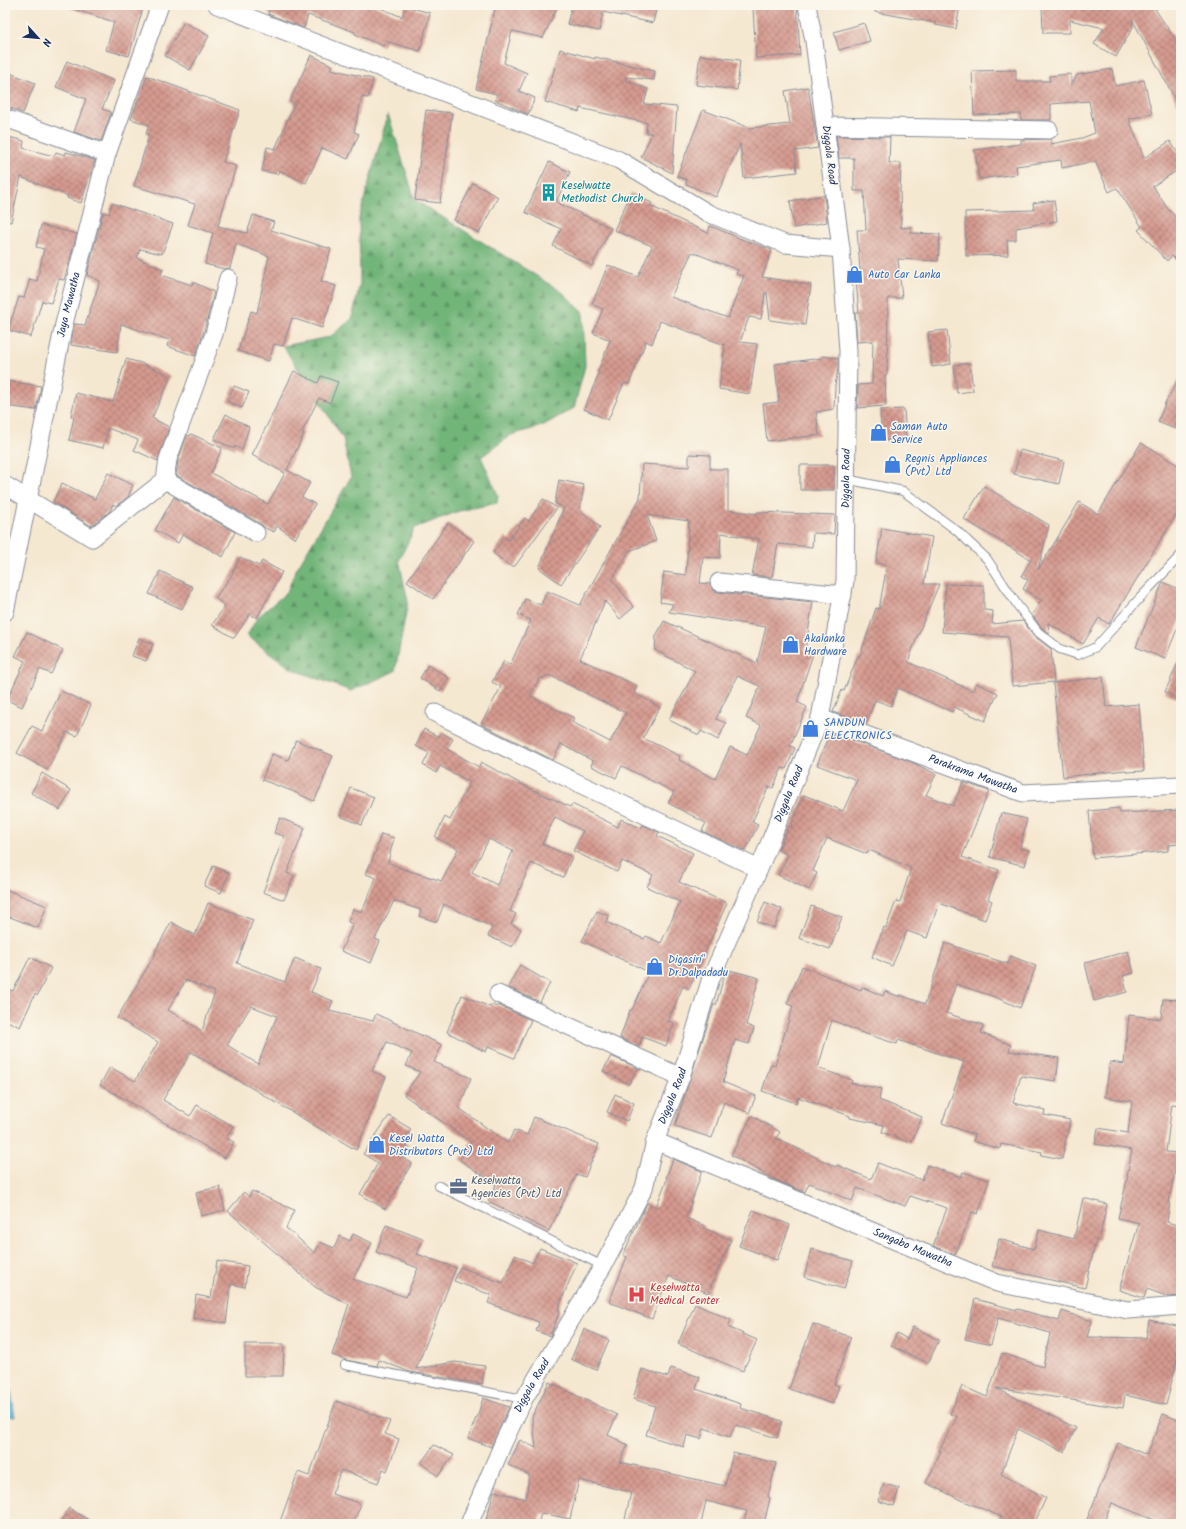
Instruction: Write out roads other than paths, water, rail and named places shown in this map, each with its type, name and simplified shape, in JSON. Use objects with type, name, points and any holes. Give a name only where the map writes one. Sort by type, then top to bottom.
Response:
[{"type":"street","name":"Jaya Mawatha","points":[[5,612],[64,324],[107,154],[160,5]]},
{"type":"street","points":[[218,5],[619,160],[708,213],[785,244],[841,249]]},
{"type":"street","name":"Diggala Road","points":[[469,1524],[504,1441],[524,1399],[603,1266],[644,1188],[656,1141],[681,1077],[711,978],[759,869],[820,718],[845,581],[848,351],[841,249],[814,41],[807,5]]},
{"type":"street","points":[[5,118],[107,154]]},
{"type":"street","points":[[825,126],[1049,130]]},
{"type":"street","points":[[5,485],[92,538],[165,480],[168,459],[214,334],[228,278]]},
{"type":"street","points":[[165,480],[256,533]]},
{"type":"street","points":[[719,582],[843,595]]},
{"type":"street","points":[[435,712],[565,777],[759,869]]},
{"type":"street","name":"Parakrama Mawatha","points":[[820,718],[1023,793],[1181,785]]},
{"type":"street","points":[[498,994],[681,1077]]},
{"type":"street","name":"Sangabo Mawatha","points":[[656,1141],[997,1283],[1128,1310],[1181,1306]]},
{"type":"lane","points":[[846,479],[902,491],[956,530],[987,559],[1018,606],[1038,632],[1060,649],[1078,655],[1096,647],[1181,555]]},
{"type":"lane","points":[[439,1186],[603,1266]]},
{"type":"lane","points":[[345,1365],[524,1399]]},
{"type":"water","points":[[5,1353],[15,1417],[7,1416],[5,1425]]},
{"type":"place","name":"Keselwatte Methodist Church","points":[[548,192]]},
{"type":"place","name":"Auto Car Lanka","points":[[855,275]]},
{"type":"place","name":"Saman Auto Service","points":[[878,433]]},
{"type":"place","name":"Regnis Appliances (Pvt) Ltd","points":[[892,465]]},
{"type":"place","name":"Akalanka Hardware","points":[[791,645]]},
{"type":"place","name":"SANDUN ELECTRONICS","points":[[811,729]]},
{"type":"place","name":"Digasiri\" Dr.Dalpadadu","points":[[655,966]]},
{"type":"place","name":"Kesel Watta Distributors (Pvt) Ltd","points":[[376,1145]]},
{"type":"place","name":"Keselwatta Agencies (Pvt) Ltd","points":[[458,1187]]},
{"type":"place","name":"Keselwatta Medical Center","points":[[637,1294]]}]
